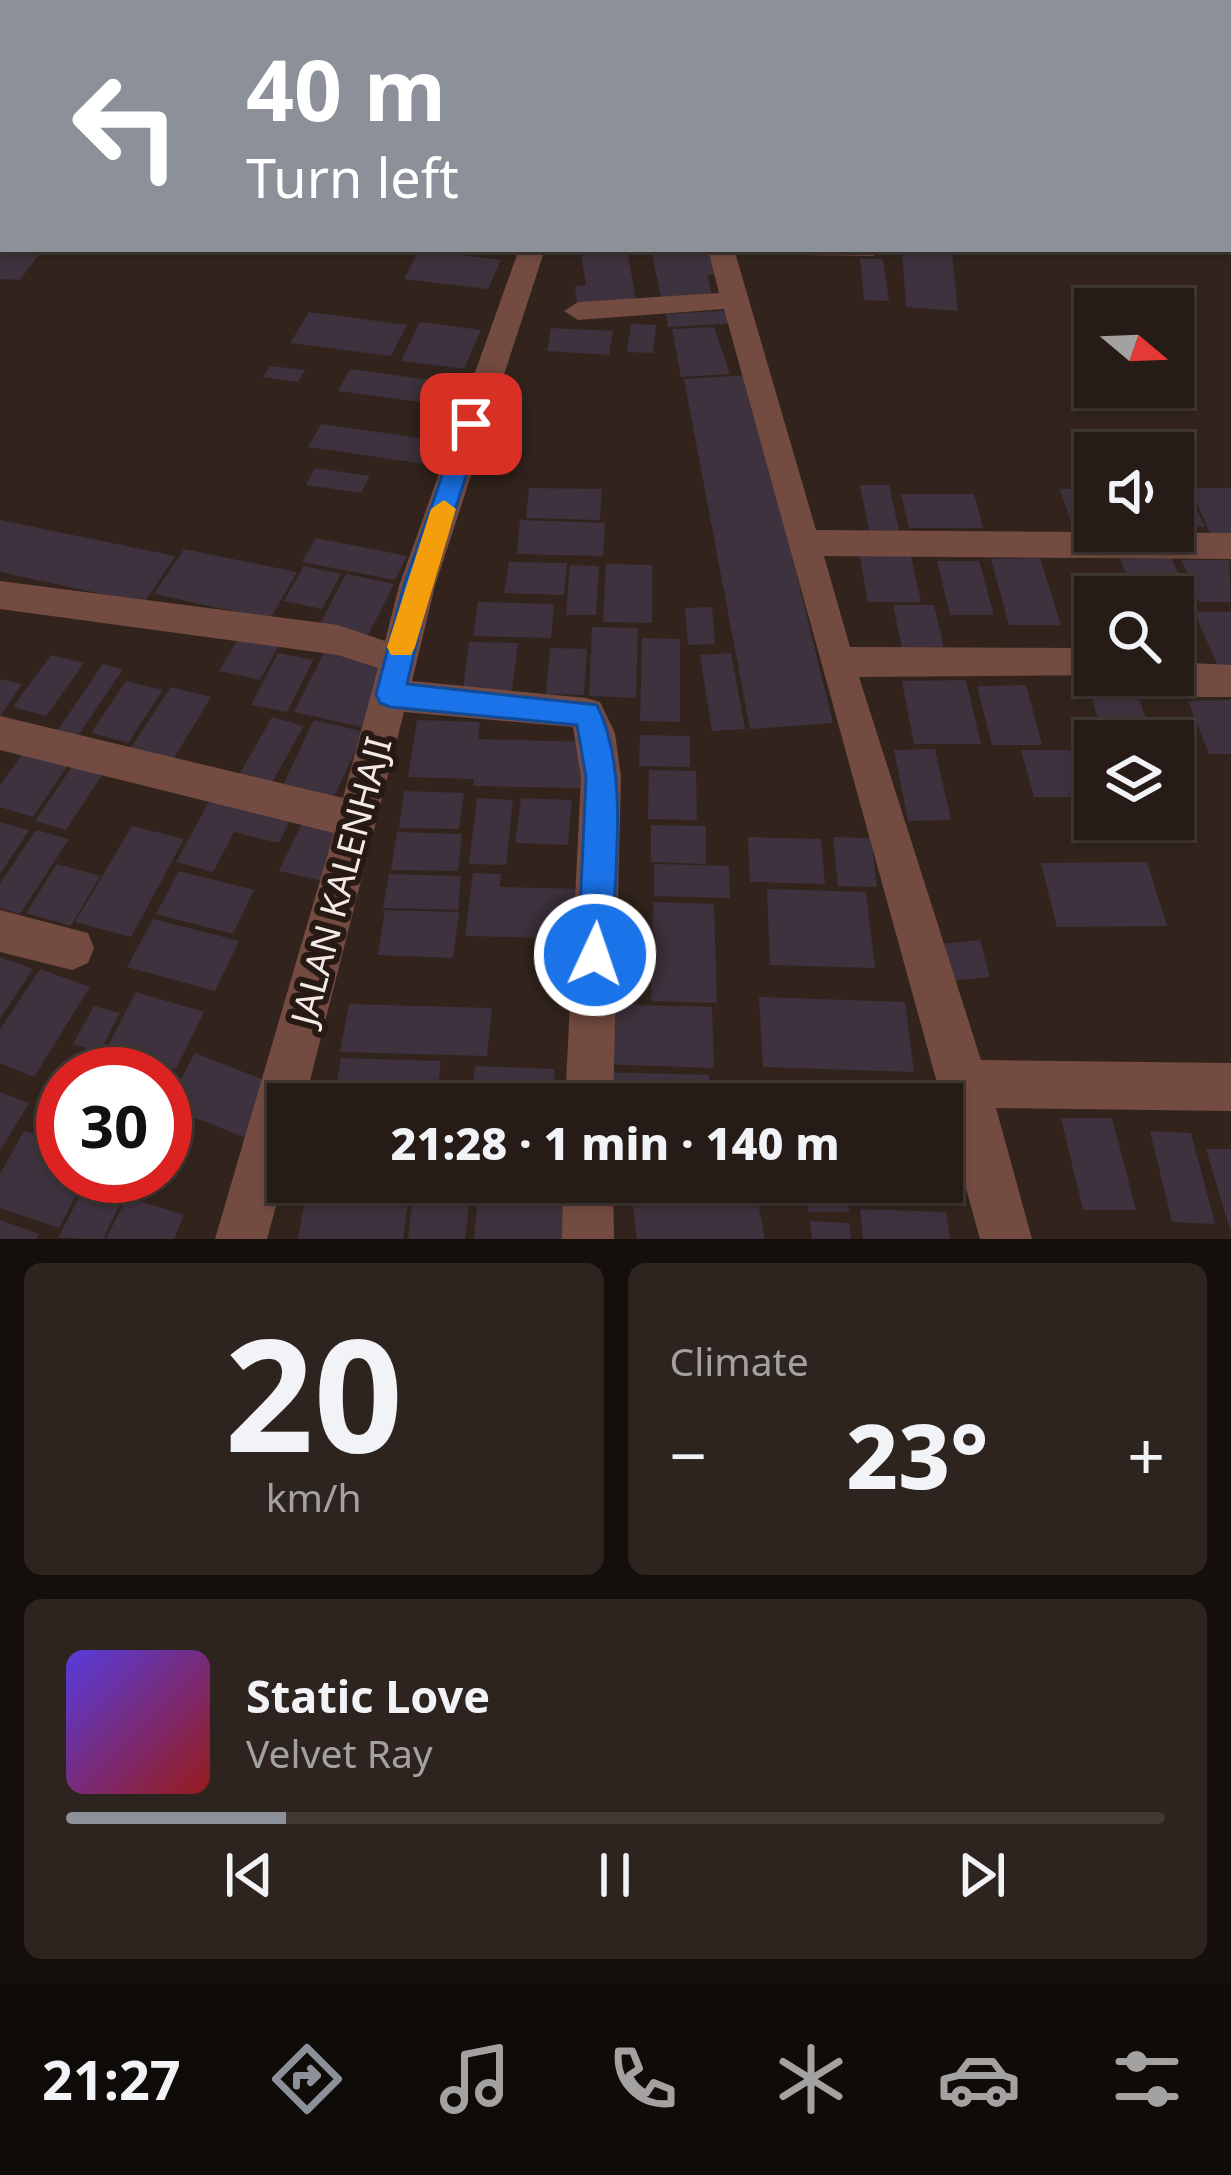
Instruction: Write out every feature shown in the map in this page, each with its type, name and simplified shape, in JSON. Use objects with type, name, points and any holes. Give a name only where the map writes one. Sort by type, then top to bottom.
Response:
[{"type":"street","name":"JALAN KALENHAJI","points":[[241,1239],[417,586],[531,252]]},
{"type":"street","points":[[722,252],[836,662],[965,1084],[1006,1239]]},
{"type":"street","points":[[578,310],[735,300]]},
{"type":"street","points":[[804,543],[1231,546]]},
{"type":"street","points":[[0,595],[338,640],[394,678],[586,714],[596,733],[601,777],[590,1083]]},
{"type":"street","points":[[836,662],[1074,663]]},
{"type":"street","points":[[1194,681],[1231,681]]},
{"type":"street","points":[[0,733],[357,820]]},
{"type":"street","points":[[0,931],[72,947]]},
{"type":"street","points":[[965,1084],[1231,1088]]},
{"type":"street","points":[[587,1239],[588,1203]]},
{"type":"building","points":[[0,252],[41,252],[20,280],[0,279]]},
{"type":"building","points":[[418,252],[501,260],[488,289],[404,279]]},
{"type":"building","points":[[581,252],[628,252],[636,301],[577,305],[575,286],[586,285]]},
{"type":"building","points":[[652,252],[716,252],[722,274],[707,275],[712,295],[661,298]]},
{"type":"building","points":[[902,252],[952,253],[958,311],[906,307]]},
{"type":"building","points":[[860,259],[883,259],[889,301],[864,300]]},
{"type":"building","points":[[737,310],[740,323],[668,327],[666,314]]},
{"type":"building","points":[[309,312],[407,325],[391,356],[290,343]]},
{"type":"building","points":[[420,322],[481,330],[464,369],[401,361]]},
{"type":"building","points":[[631,324],[656,325],[653,353],[627,352]]},
{"type":"building","points":[[714,327],[730,374],[681,377],[672,329]]},
{"type":"building","points":[[551,328],[613,331],[609,355],[547,351]]},
{"type":"building","points":[[270,366],[305,370],[298,382],[263,377]]},
{"type":"building","points":[[350,369],[481,387],[472,409],[338,391]]},
{"type":"building","points":[[748,375],[833,723],[750,729],[684,379]]},
{"type":"building","points":[[321,424],[456,443],[446,467],[308,447]]},
{"type":"building","points":[[315,468],[370,476],[361,493],[306,485]]},
{"type":"building","points":[[860,485],[889,485],[901,539],[871,539]]},
{"type":"building","points":[[529,488],[602,489],[600,520],[526,518]]},
{"type":"building","points":[[1194,488],[1231,488],[1231,540],[1213,540]]},
{"type":"building","points":[[1060,489],[1074,489],[1073,528]]},
{"type":"building","points":[[901,494],[974,494],[983,528],[909,528]]},
{"type":"building","points":[[1194,503],[1205,527],[1194,527]]},
{"type":"building","points":[[0,520],[175,556],[144,603],[0,572]]},
{"type":"building","points":[[520,520],[605,523],[603,556],[517,554]]},
{"type":"building","points":[[316,538],[407,556],[395,580],[302,562]]},
{"type":"building","points":[[184,549],[297,572],[270,619],[154,594]]},
{"type":"building","points":[[859,552],[910,552],[921,602],[868,602]]},
{"type":"building","points":[[1171,557],[1180,576],[1127,576],[1120,559]]},
{"type":"building","points":[[1040,558],[1061,625],[1009,625],[991,559]]},
{"type":"building","points":[[1181,560],[1229,560],[1231,602],[1199,602],[1194,576],[1188,576]]},
{"type":"building","points":[[937,561],[979,561],[994,615],[950,615]]},
{"type":"building","points":[[509,562],[567,563],[564,595],[504,593]]},
{"type":"building","points":[[606,564],[652,565],[652,623],[603,622]]},
{"type":"building","points":[[570,565],[599,566],[596,615],[566,615]]},
{"type":"building","points":[[304,566],[341,574],[322,609],[284,601]]},
{"type":"building","points":[[346,574],[394,584],[366,639],[317,629]]},
{"type":"building","points":[[478,602],[554,604],[551,638],[473,636]]},
{"type":"building","points":[[893,605],[934,605],[945,653],[903,653]]},
{"type":"building","points":[[712,607],[715,644],[688,645],[685,608]]},
{"type":"building","points":[[1194,612],[1231,612],[1231,670],[1220,671]]},
{"type":"building","points":[[592,627],[638,628],[636,698],[589,696]]},
{"type":"building","points":[[240,636],[279,645],[260,680],[219,671]]},
{"type":"building","points":[[642,638],[680,639],[680,722],[640,721]]},
{"type":"building","points":[[469,642],[518,643],[512,690],[463,689]]},
{"type":"building","points":[[550,648],[587,649],[584,695],[546,694]]},
{"type":"building","points":[[326,649],[392,663],[362,727],[294,712]]},
{"type":"building","points":[[278,653],[313,660],[287,712],[251,705]]},
{"type":"building","points":[[731,653],[745,729],[712,731],[700,655]]},
{"type":"building","points":[[51,655],[84,663],[46,716],[13,707]]},
{"type":"building","points":[[103,664],[123,669],[76,739],[55,734]]},
{"type":"building","points":[[0,679],[22,684],[0,717]]},
{"type":"building","points":[[966,680],[981,744],[914,744],[902,681]]},
{"type":"building","points":[[126,681],[163,690],[128,743],[91,733]]},
{"type":"building","points":[[1026,685],[1042,745],[992,745],[977,686]]},
{"type":"building","points":[[171,687],[211,697],[171,763],[128,752]]},
{"type":"building","points":[[1091,696],[1138,696],[1147,720],[1098,720]]},
{"type":"building","points":[[1231,700],[1231,754],[1209,754],[1188,701]]},
{"type":"building","points":[[272,717],[304,726],[270,786],[238,777]]},
{"type":"building","points":[[314,720],[364,732],[333,799],[282,787]]},
{"type":"building","points":[[417,720],[480,722],[478,739],[585,742],[582,788],[473,786],[474,779],[408,777]]},
{"type":"building","points":[[640,735],[690,736],[690,767],[639,766]]},
{"type":"building","points":[[26,749],[70,762],[33,817],[0,807],[0,785]]},
{"type":"building","points":[[935,749],[951,820],[908,821],[894,750]]},
{"type":"building","points":[[1021,750],[1074,750],[1074,797],[1034,797]]},
{"type":"building","points":[[74,764],[104,772],[66,830],[35,821]]},
{"type":"building","points":[[649,770],[696,771],[697,820],[648,819]]},
{"type":"building","points":[[216,789],[296,808],[279,843],[234,832],[213,872],[176,862]]},
{"type":"building","points":[[404,791],[464,793],[459,829],[399,828]]},
{"type":"building","points":[[477,798],[513,800],[506,865],[469,864]]},
{"type":"building","points":[[521,798],[572,800],[568,845],[515,843]]},
{"type":"building","points":[[303,821],[344,831],[322,881],[279,871]]},
{"type":"building","points":[[0,822],[29,830],[0,874]]},
{"type":"building","points":[[651,825],[706,826],[706,864],[651,862]]},
{"type":"building","points":[[132,826],[184,839],[131,937],[75,922]]},
{"type":"building","points":[[36,830],[69,839],[20,914],[0,908],[0,884]]},
{"type":"building","points":[[397,832],[462,834],[458,871],[391,870]]},
{"type":"building","points":[[748,837],[821,839],[825,884],[750,882]]},
{"type":"building","points":[[833,837],[871,838],[877,887],[838,886]]},
{"type":"building","points":[[1147,862],[1167,926],[1057,927],[1041,863]]},
{"type":"building","points":[[57,864],[100,876],[71,926],[26,913]]},
{"type":"building","points":[[654,864],[729,866],[730,898],[654,896]]},
{"type":"building","points":[[179,871],[254,890],[233,934],[156,914]]},
{"type":"building","points":[[473,873],[501,874],[500,887],[588,889],[586,939],[465,936]]},
{"type":"building","points":[[389,874],[461,876],[458,910],[383,908]]},
{"type":"building","points":[[767,889],[866,892],[875,968],[770,965]]},
{"type":"building","points":[[653,902],[714,904],[717,1003],[651,1001]]},
{"type":"building","points":[[385,910],[459,912],[453,958],[378,955]]},
{"type":"building","points":[[153,919],[239,941],[215,991],[127,967]]},
{"type":"building","points":[[980,940],[990,977],[950,981],[940,944]]},
{"type":"building","points":[[0,957],[33,969],[0,1019]]},
{"type":"building","points":[[40,969],[90,987],[53,1047],[36,1047],[34,1077],[0,1063],[0,1029]]},
{"type":"building","points":[[136,992],[204,1012],[187,1047],[107,1047]]},
{"type":"building","points":[[759,997],[905,1002],[914,1072],[763,1067]]},
{"type":"building","points":[[349,1004],[492,1008],[487,1056],[340,1052]]},
{"type":"building","points":[[599,1004],[712,1007],[714,1068],[597,1064]]},
{"type":"building","points":[[94,1006],[120,1013],[103,1047],[73,1044]]},
{"type":"building","points":[[195,1053],[272,1083],[267,1083],[267,1112],[253,1141],[192,1116]]},
{"type":"building","points":[[341,1058],[441,1061],[438,1083],[337,1083]]},
{"type":"building","points":[[475,1066],[555,1069],[554,1083],[473,1083]]},
{"type":"building","points":[[600,1072],[709,1075],[709,1083],[600,1083]]},
{"type":"building","points":[[876,1080],[944,1083],[876,1083]]},
{"type":"building","points":[[0,1092],[29,1103],[0,1151]]},
{"type":"building","points":[[1061,1118],[1112,1118],[1136,1210],[1083,1210]]},
{"type":"building","points":[[24,1131],[36,1135],[36,1203],[72,1203],[59,1228],[0,1208],[0,1174]]},
{"type":"building","points":[[1150,1131],[1191,1133],[1215,1224],[1172,1222]]},
{"type":"building","points":[[1206,1149],[1231,1149],[1231,1229],[1230,1229]]},
{"type":"building","points":[[76,1203],[121,1203],[103,1239],[58,1238]]},
{"type":"building","points":[[124,1203],[146,1203],[184,1215],[174,1239],[106,1239]]},
{"type":"building","points":[[305,1203],[408,1205],[403,1239],[298,1239]]},
{"type":"building","points":[[412,1203],[469,1203],[465,1239],[408,1239]]},
{"type":"building","points":[[477,1203],[567,1203],[565,1239],[474,1239]]},
{"type":"building","points":[[632,1203],[758,1203],[765,1239],[637,1239]]},
{"type":"building","points":[[808,1203],[848,1203],[849,1212],[808,1212]]},
{"type":"building","points":[[860,1209],[946,1212],[950,1239],[863,1239]]},
{"type":"building","points":[[0,1220],[39,1234],[37,1239],[0,1239]]},
{"type":"building","points":[[810,1221],[849,1223],[851,1239],[812,1239]]},
{"type":"slow traffic","points":[[401,647],[444,509]]},
{"type":"route","points":[[471,424],[417,586],[390,694],[586,714],[596,733],[601,777],[595,955]]}]
